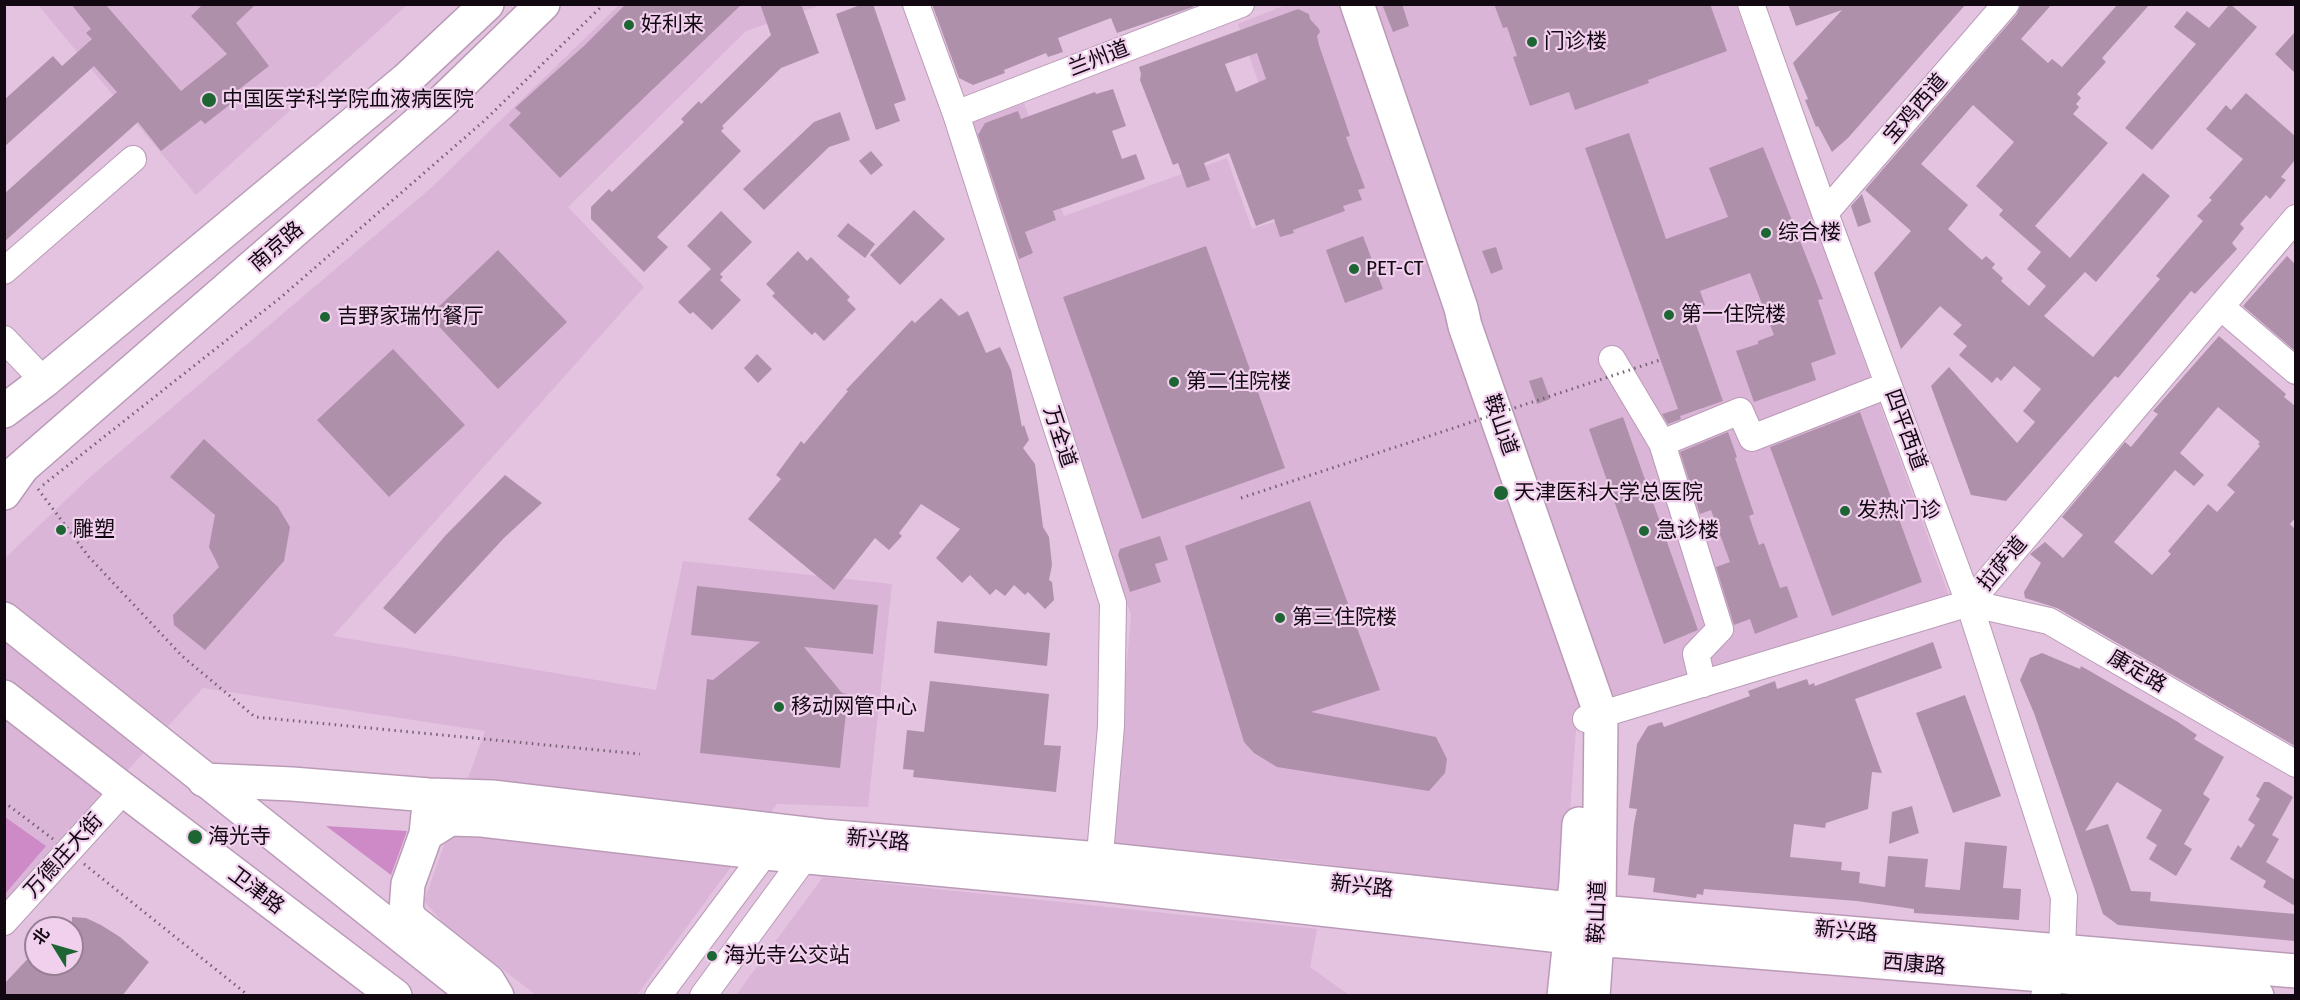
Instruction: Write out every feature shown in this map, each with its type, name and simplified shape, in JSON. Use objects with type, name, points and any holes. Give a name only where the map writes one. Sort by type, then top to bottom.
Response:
[{"type":"main road","points":[[4,411],[44,381],[407,79],[487,4]]},
{"type":"main road","name":"南京路","points":[[9,482],[442,102],[543,4]]},
{"type":"main road","name":"鞍山道","points":[[1344,4],[1534,574],[1593,717]]},
{"type":"main road","name":"鞍山道","points":[[1357,4],[1461,308],[1593,717],[1585,925],[1593,996]]},
{"type":"main road","points":[[4,608],[12,626],[477,996]]},
{"type":"main road","name":"卫津路","points":[[4,697],[395,996]]},
{"type":"main road","points":[[204,780],[292,784],[429,795],[426,834],[408,884],[406,910],[411,920],[488,981],[497,996]]},
{"type":"main road","name":"新兴路","points":[[429,795],[492,796],[1099,872],[2054,974],[2295,971]]},
{"type":"main road","points":[[426,834],[450,819],[482,820],[805,857],[1099,872]]},
{"type":"main road","name":"鞍山道","points":[[1564,996],[1585,925]]},
{"type":"main road","points":[[2054,974],[2257,996]]},
{"type":"street","name":"万全道","points":[[916,4],[956,114],[1113,603],[1111,726],[1099,872]]},
{"type":"street","name":"兰州道","points":[[956,114],[1241,4]]},
{"type":"street","name":"四平西道","points":[[1751,4],[1825,213],[1969,603],[2064,897],[2054,974]]},
{"type":"street","name":"宝鸡西道","points":[[1825,213],[2006,4]]},
{"type":"street","points":[[4,271],[133,159]]},
{"type":"street","name":"拉萨道","points":[[1593,717],[1969,603],[2295,218]]},
{"type":"street","points":[[2221,307],[2295,371]]},
{"type":"street","points":[[4,339],[44,381]]},
{"type":"street","points":[[1612,359],[1662,443],[1720,629],[1696,654],[1703,684]]},
{"type":"street","points":[[1662,443],[1740,411],[1752,438],[1888,385]]},
{"type":"street","name":"康定路","points":[[1969,603],[2049,621],[2295,764]]},
{"type":"street","name":"万德庄大街","points":[[4,922],[124,790]]},
{"type":"street","points":[[658,996],[765,853]]},
{"type":"street","points":[[703,996],[805,857]]},
{"type":"path","points":[[604,4],[484,121],[289,291],[37,489],[89,556],[182,656],[255,717],[640,754]]},
{"type":"path","points":[[1241,498],[1660,360]]},
{"type":"path","points":[[4,802],[249,996]]},
{"type":"shaded area","name":"天津医科大学总医院","points":[[1288,4],[1736,5],[1949,596],[1577,715],[1564,896],[1293,860],[1111,846],[1131,615],[966,125],[1024,103],[1064,216],[1227,158],[1252,229],[1304,212],[1238,24]]},
{"type":"shaded area","name":"中国医学科学院血液病医院","points":[[38,5],[407,5],[196,195]]},
{"type":"shaded area","points":[[619,5],[821,5],[746,31],[568,207],[644,287],[333,636],[656,690],[683,561],[892,584],[868,807],[777,804],[637,995],[536,995],[445,925],[424,901],[485,731],[203,688],[5,904],[5,558],[89,478],[431,188]]},
{"type":"shaded area","points":[[5,817],[46,846],[5,894]]},
{"type":"shaded area","points":[[326,826],[407,831],[391,875]]},
{"type":"shaded area","points":[[823,877],[1317,929],[1310,967],[1349,995],[736,995]]},
{"type":"building","points":[[71,4],[105,4],[181,91],[227,54],[191,16],[203,4],[256,4],[236,23],[269,66],[228,98],[232,103],[205,124],[201,120],[161,151],[138,122],[4,242],[4,194],[117,92],[94,66],[4,147],[4,100],[53,56],[62,66],[92,39],[86,33],[91,29]]},
{"type":"building","points":[[626,4],[742,4],[560,178],[509,125],[521,113],[515,108],[585,45]]},
{"type":"building","points":[[760,4],[801,4],[819,53],[781,68],[722,126],[724,128],[721,131],[741,151],[657,237],[668,247],[644,272],[591,219],[591,207],[609,189],[612,192],[684,122],[681,119],[699,101],[701,104],[771,35]]},
{"type":"building","points":[[863,4],[873,4],[906,100],[894,104],[900,121],[876,130],[836,14]]},
{"type":"building","points":[[932,4],[1192,4],[1193,7],[1117,33],[1111,18],[1058,38],[1063,52],[1048,57],[1046,53],[1004,70],[1005,73],[973,85],[959,78]]},
{"type":"building","points":[[1382,4],[1402,4],[1409,26],[1393,32]]},
{"type":"building","points":[[1494,4],[1710,4],[1727,51],[1575,110],[1569,92],[1530,106],[1513,57],[1517,56],[1507,27],[1503,28]]},
{"type":"building","points":[[1788,4],[1966,4],[1848,138],[1832,152],[1818,126],[1816,127],[1805,100],[1808,99],[1793,63],[1842,10],[1796,26]]},
{"type":"building","points":[[2021,4],[2052,4],[2021,39],[2048,63],[2052,59],[2062,67],[2118,4],[2150,4],[2102,58],[2106,62],[2077,94],[2081,98],[2076,104],[2079,107],[2073,114],[2108,143],[2035,226],[2070,258],[2143,173],[2170,196],[2096,282],[2085,272],[2044,316],[2093,357],[2160,279],[2156,276],[2203,221],[2197,216],[2212,200],[2209,198],[2243,159],[2206,129],[2226,105],[2231,110],[2246,93],[2295,136],[2295,160],[2281,177],[2286,180],[2270,199],[2266,195],[2240,224],[2244,228],[2232,243],[2237,249],[2195,294],[2191,291],[2118,378],[2115,376],[2006,501],[1971,495],[1931,386],[1949,367],[2017,443],[2035,422],[2023,411],[2041,389],[2014,366],[2001,381],[1997,377],[1992,383],[1959,355],[1967,346],[1953,334],[1962,325],[1940,306],[1901,349],[1874,273],[1911,231],[1865,190],[2017,14]],"holes":[[[1973,105],[2014,142],[1976,186],[2003,210],[1999,215],[2041,252],[2027,269],[2046,286],[2029,306],[2001,281],[2003,278],[1992,268],[1995,264],[1986,256],[1982,260],[1948,229],[1968,205],[1921,164]]]},
{"type":"building","points":[[2230,4],[2257,27],[2152,150],[2125,128],[2196,44],[2174,27],[2187,11],[2209,28]]},
{"type":"building","points":[[1298,9],[1309,14],[1320,32],[1317,36],[1319,45],[1350,136],[1346,137],[1365,188],[1358,190],[1362,200],[1343,206],[1345,211],[1280,237],[1274,219],[1256,226],[1229,153],[1204,163],[1210,180],[1187,188],[1178,163],[1173,165],[1140,80],[1139,67]],"holes":[[[1257,53],[1266,79],[1236,92],[1225,64]]]},
{"type":"building","points":[[2295,32],[2295,73],[2275,54]]},
{"type":"building","points":[[1113,89],[1126,126],[1112,131],[1122,159],[1136,154],[1145,179],[1053,211],[1056,220],[1025,232],[1033,253],[1019,259],[978,135],[985,123],[1018,111],[1021,119],[1095,92],[1096,94]]},
{"type":"building","points":[[840,112],[850,140],[829,147],[764,210],[743,189],[814,122]]},
{"type":"building","points":[[1629,133],[1666,239],[1728,217],[1709,168],[1763,147],[1823,299],[1818,300],[1836,354],[1811,363],[1816,380],[1754,402],[1736,351],[1758,344],[1758,341],[1774,335],[1750,273],[1700,291],[1705,305],[1691,310],[1723,401],[1680,416],[1681,419],[1668,424],[1662,414],[1678,409],[1585,148]]},
{"type":"building","points":[[871,151],[883,165],[871,175],[859,161]]},
{"type":"building","points":[[1862,194],[1871,222],[1858,227],[1851,206]]},
{"type":"building","points":[[914,210],[945,239],[900,285],[870,255]]},
{"type":"building","points":[[721,211],[752,242],[720,274],[723,277],[720,280],[741,300],[712,330],[693,312],[690,314],[678,302],[711,269],[687,246]]},
{"type":"building","points":[[848,223],[875,244],[865,258],[837,236]]},
{"type":"building","name":"PET-CT","points":[[1363,236],[1383,289],[1345,303],[1326,250]]},
{"type":"building","name":"第二住院楼","points":[[1206,246],[1285,468],[1142,519],[1063,297]]},
{"type":"building","points":[[1496,247],[1503,269],[1491,274],[1482,251]]},
{"type":"building","points":[[498,250],[567,322],[498,389],[429,316]]},
{"type":"building","points":[[798,251],[807,261],[811,257],[850,297],[847,300],[856,309],[824,341],[815,332],[812,335],[772,296],[775,293],[766,284]]},
{"type":"building","points":[[2287,256],[2295,264],[2295,351],[2243,306]]},
{"type":"building","points":[[941,298],[959,316],[968,311],[986,353],[1000,347],[1011,370],[1022,427],[1024,425],[1029,440],[1023,448],[1035,464],[1043,527],[1049,537],[1052,565],[1049,580],[1052,582],[1054,600],[1045,609],[1028,592],[1025,595],[1014,585],[1005,596],[996,589],[990,595],[970,575],[962,583],[936,558],[960,529],[921,504],[899,533],[902,536],[889,550],[875,538],[834,590],[748,519],[781,479],[776,475],[801,441],[804,444],[848,391],[846,390],[912,320],[915,323]]},
{"type":"building","points":[[2219,336],[2286,394],[2284,397],[2295,406],[2295,518],[2290,524],[2295,529],[2295,746],[2057,608],[2025,598],[2024,592],[2041,563],[2030,554],[2045,542],[2063,558],[2083,535],[2062,517],[2125,442],[2131,447],[2158,414],[2153,411]],"holes":[[[2218,407],[2260,442],[2258,444],[2260,446],[2227,485],[2235,492],[2217,512],[2208,504],[2168,551],[2171,554],[2152,575],[2114,542],[2175,470],[2194,486],[2204,475],[2180,453]]]},
{"type":"building","points":[[393,349],[465,425],[389,497],[317,420]]},
{"type":"building","points":[[757,354],[772,369],[758,383],[744,368]]},
{"type":"building","points":[[1542,377],[1550,399],[1537,404],[1529,381]]},
{"type":"building","name":"发热门诊","points":[[1860,412],[1922,582],[1832,616],[1770,447]]},
{"type":"building","name":"急诊楼","points":[[1623,417],[1698,630],[1664,644],[1589,429]]},
{"type":"building","points":[[1728,432],[1754,514],[1749,516],[1759,545],[1764,543],[1780,588],[1787,586],[1798,617],[1755,634],[1750,619],[1734,625],[1716,567],[1730,562],[1711,510],[1700,514],[1680,452]]},
{"type":"building","points":[[204,439],[278,507],[290,527],[284,561],[205,650],[174,625],[173,615],[219,567],[209,547],[215,515],[170,477]]},
{"type":"building","points":[[505,475],[542,503],[504,538],[415,634],[383,608],[445,536]]},
{"type":"building","name":"第三住院楼","points":[[1310,501],[1380,690],[1311,712],[1436,737],[1447,759],[1445,773],[1429,791],[1277,767],[1254,753],[1244,742],[1185,546]]},
{"type":"building","points":[[1160,536],[1168,560],[1155,564],[1161,582],[1130,592],[1118,555],[1120,549]]},
{"type":"building","points":[[697,586],[878,605],[873,654],[804,647],[842,693],[848,694],[840,768],[700,753],[707,679],[713,680],[760,642],[691,635]]},
{"type":"building","points":[[937,621],[1050,633],[1047,666],[934,653]]},
{"type":"building","points":[[1933,642],[1942,668],[1855,699],[1882,773],[1872,772],[1868,809],[1826,823],[1825,828],[1794,824],[1790,857],[1842,862],[1841,870],[1860,872],[1859,883],[1885,887],[1888,856],[1928,859],[1925,887],[1960,890],[1965,842],[2007,846],[2003,888],[2021,889],[2019,920],[1914,913],[1914,909],[1857,901],[1704,889],[1703,895],[1697,894],[1696,898],[1653,892],[1655,878],[1628,875],[1637,809],[1629,808],[1637,744],[1648,726],[1662,722],[1664,727],[1750,696],[1748,691],[1775,681],[1777,689],[1807,679],[1809,685],[1814,683],[1815,686]]},
{"type":"building","points":[[2042,653],[2080,669],[2081,666],[2178,722],[2197,735],[2194,739],[2224,757],[2203,794],[2210,799],[2184,844],[2192,849],[2176,876],[2149,859],[2157,845],[2146,838],[2162,810],[2117,782],[2085,831],[2108,824],[2131,891],[2151,892],[2150,901],[2295,914],[2295,941],[2118,925],[2103,914],[2034,713],[2020,680],[2030,658]]},
{"type":"building","points":[[930,681],[1049,694],[1044,745],[1061,746],[1056,792],[913,777],[914,770],[903,769],[907,730],[924,732]]},
{"type":"building","points":[[1965,695],[2001,796],[1953,813],[1916,713]]},
{"type":"building","points":[[2264,782],[2269,782],[2293,797],[2272,835],[2279,839],[2266,862],[2295,880],[2295,906],[2263,887],[2266,881],[2230,859],[2238,845],[2241,848],[2255,825],[2248,820],[2260,799],[2256,796]]},
{"type":"building","points":[[1912,806],[1919,833],[1889,844],[1892,812]]},
{"type":"building","points":[[84,918],[120,937],[149,962],[122,996],[4,996],[4,984],[24,963],[24,976],[84,976]]},
{"type":"place","name":"好利来","points":[[629,25]]},
{"type":"place","name":"门诊楼","points":[[1532,42]]},
{"type":"place","name":"中国医学科学院血液病医院","points":[[209,100]]},
{"type":"place","name":"综合楼","points":[[1766,233]]},
{"type":"place","name":"PET-CT","points":[[1354,269]]},
{"type":"place","name":"第一住院楼","points":[[1669,315]]},
{"type":"place","name":"吉野家瑞竹餐厅","points":[[325,317]]},
{"type":"place","name":"第二住院楼","points":[[1174,382]]},
{"type":"place","name":"天津医科大学总医院","points":[[1501,493]]},
{"type":"place","name":"发热门诊","points":[[1845,511]]},
{"type":"place","name":"雕塑","points":[[61,530]]},
{"type":"place","name":"急诊楼","points":[[1644,531]]},
{"type":"place","name":"第三住院楼","points":[[1280,618]]},
{"type":"place","name":"移动网管中心","points":[[779,707]]},
{"type":"place","name":"海光寺","points":[[195,837]]},
{"type":"place","name":"海光寺公交站","points":[[712,956]]}]
